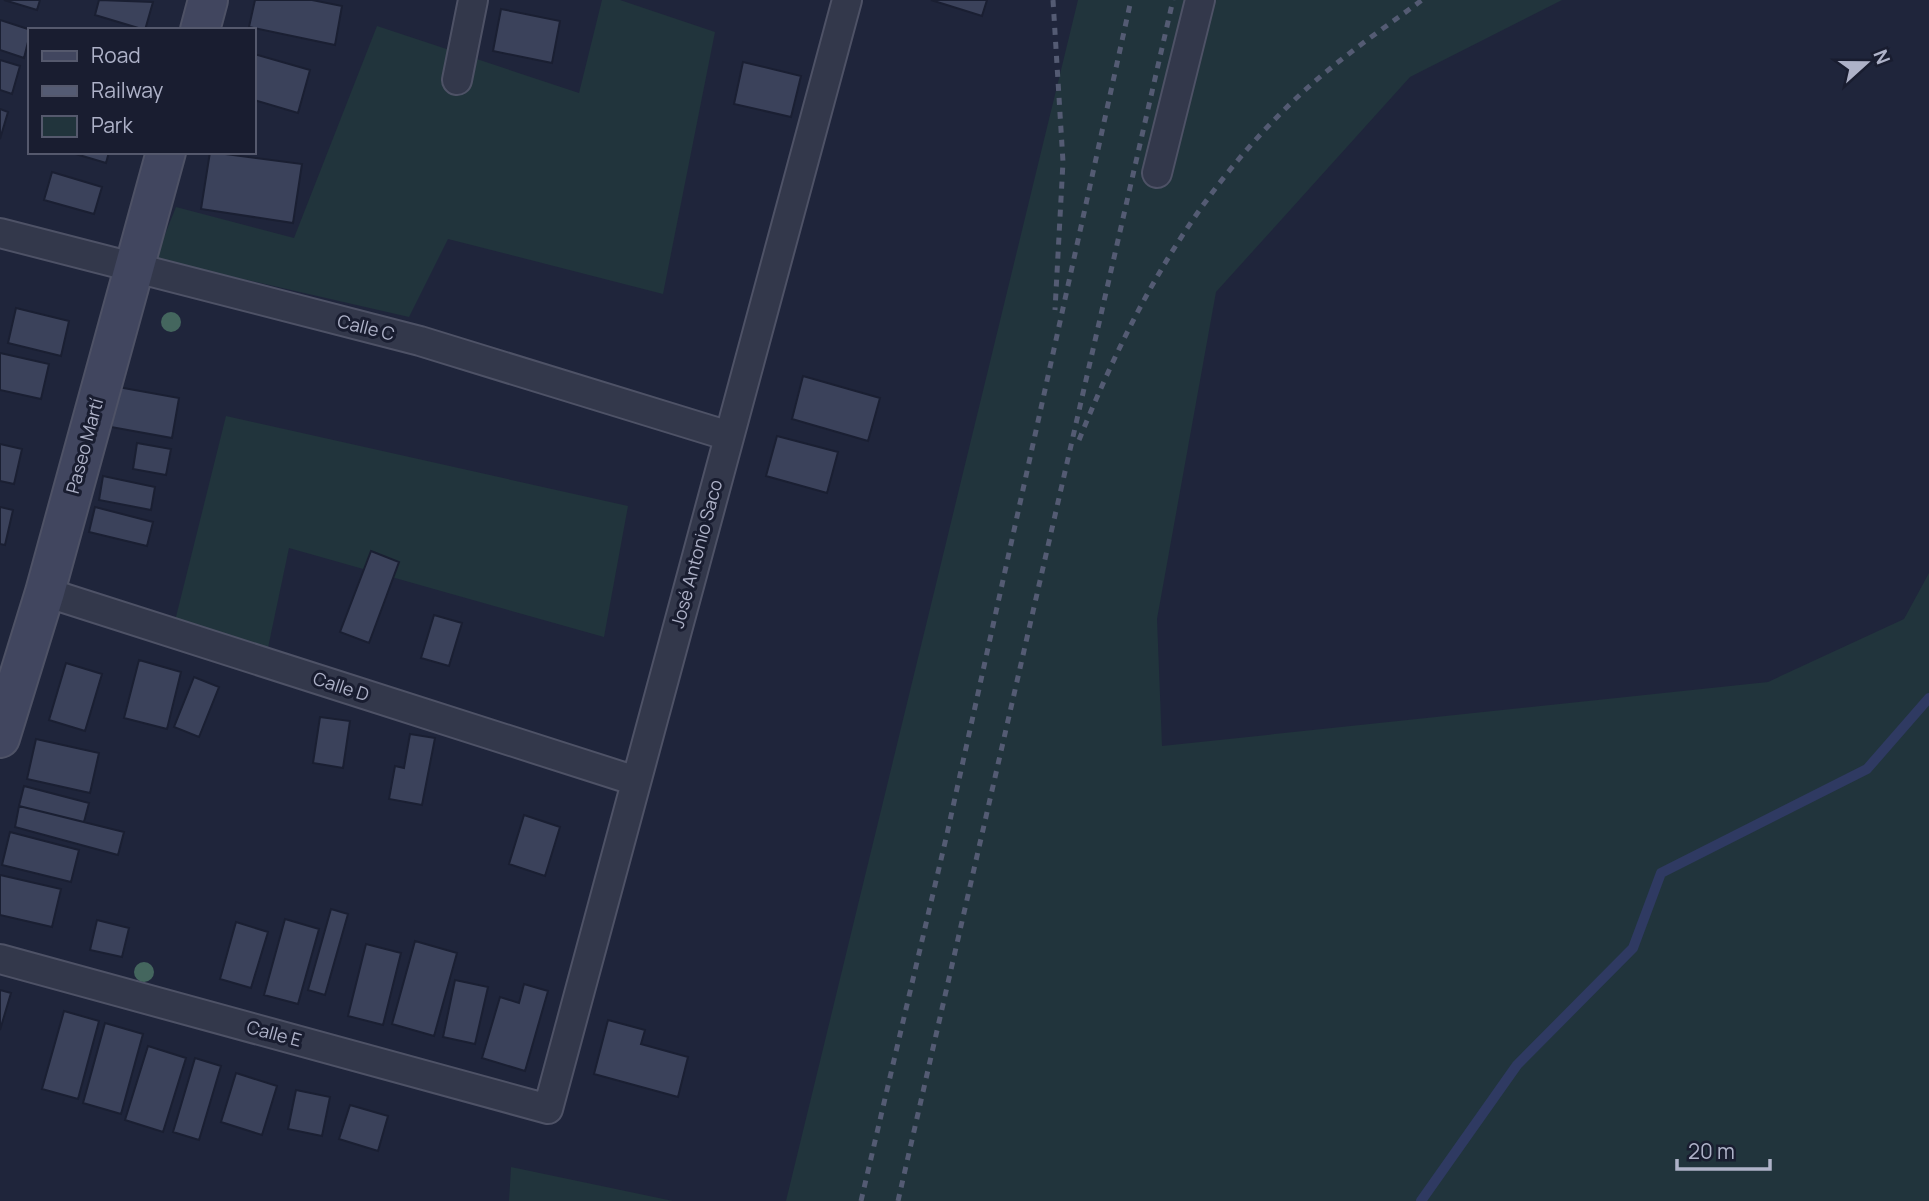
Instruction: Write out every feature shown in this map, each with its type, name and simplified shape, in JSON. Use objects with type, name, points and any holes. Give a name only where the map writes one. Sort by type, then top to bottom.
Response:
[{"type":"street","points":[[201,28],[208,0]]},
{"type":"street","points":[[457,80],[473,0]]},
{"type":"street","name":"José Antonio Saco","points":[[548,1109],[847,0]]},
{"type":"street","points":[[1157,173],[1200,0]]},
{"type":"street","name":"Paseo Martí","points":[[0,738],[45,592],[165,154]]},
{"type":"street","name":"Calle C","points":[[0,233],[420,341],[729,436]]},
{"type":"street","name":"Calle D","points":[[45,592],[636,781]]},
{"type":"street","name":"Calle E","points":[[0,959],[548,1109]]},
{"type":"green space","points":[[602,0],[620,0],[715,32],[663,294],[448,239],[409,317],[155,259],[176,207],[294,238],[377,26],[579,93]]},
{"type":"green space","points":[[1078,0],[1562,0],[1410,77],[1216,292],[1157,619],[1162,746],[1768,682],[1904,619],[1929,573],[1929,1201],[786,1201]]},
{"type":"green space","points":[[226,416],[628,506],[604,637],[289,548],[265,662],[172,633]]},
{"type":"green space","points":[[511,1167],[673,1201],[509,1201]]},
{"type":"building","points":[[4,0],[40,0],[37,10]]},
{"type":"building","points":[[99,0],[153,2],[146,28],[95,15]]},
{"type":"building","points":[[255,0],[312,0],[342,6],[335,45],[249,27]]},
{"type":"building","points":[[931,0],[987,0],[982,16]]},
{"type":"building","points":[[501,9],[560,21],[552,63],[493,51]]},
{"type":"building","points":[[0,20],[28,29],[24,58],[0,50]]},
{"type":"building","points":[[256,55],[310,70],[298,113],[256,101]]},
{"type":"building","points":[[0,60],[20,66],[12,94],[0,90]]},
{"type":"building","points":[[743,62],[801,76],[791,117],[734,104]]},
{"type":"building","points":[[0,109],[8,112],[0,139]]},
{"type":"building","points":[[76,154],[108,154],[106,163]]},
{"type":"building","points":[[210,154],[302,164],[293,223],[201,209]]},
{"type":"building","points":[[52,172],[102,187],[94,214],[44,200]]},
{"type":"building","points":[[16,308],[69,321],[61,356],[8,343]]},
{"type":"building","points":[[0,353],[49,364],[41,399],[0,390]]},
{"type":"building","points":[[803,376],[880,398],[868,441],[792,419]]},
{"type":"building","points":[[118,387],[179,398],[172,438],[111,427]]},
{"type":"building","points":[[777,436],[838,452],[827,493],[766,476]]},
{"type":"building","points":[[137,443],[171,449],[166,475],[133,469]]},
{"type":"building","points":[[0,444],[22,449],[14,484],[0,481]]},
{"type":"building","points":[[103,476],[155,487],[151,510],[99,500]]},
{"type":"building","points":[[0,507],[13,510],[5,545],[0,544]]},
{"type":"building","points":[[95,507],[153,522],[147,546],[89,532]]},
{"type":"building","points":[[371,551],[399,562],[369,643],[340,632]]},
{"type":"building","points":[[434,615],[462,623],[449,666],[421,658]]},
{"type":"building","points":[[139,660],[181,672],[167,729],[124,718]]},
{"type":"building","points":[[66,663],[102,674],[85,731],[49,720]]},
{"type":"building","points":[[194,677],[219,687],[199,737],[174,727]]},
{"type":"building","points":[[320,717],[350,721],[343,768],[313,763]]},
{"type":"building","points":[[410,734],[435,738],[422,805],[389,799],[395,766],[404,768]]},
{"type":"building","points":[[36,739],[99,753],[90,793],[27,779]]},
{"type":"building","points":[[24,786],[89,803],[84,822],[19,806]]},
{"type":"building","points":[[19,806],[124,832],[118,855],[15,827]]},
{"type":"building","points":[[524,815],[560,827],[545,876],[509,864]]},
{"type":"building","points":[[10,832],[79,850],[71,882],[2,865]]},
{"type":"building","points":[[0,875],[61,889],[52,927],[0,915]]},
{"type":"building","points":[[331,909],[348,914],[325,995],[308,990]]},
{"type":"building","points":[[285,919],[319,929],[298,1004],[264,995]]},
{"type":"building","points":[[97,920],[129,928],[122,957],[90,950]]},
{"type":"building","points":[[236,922],[268,932],[251,988],[220,979]]},
{"type":"building","points":[[415,941],[457,953],[434,1036],[392,1024]]},
{"type":"building","points":[[366,944],[401,953],[383,1025],[348,1016]]},
{"type":"building","points":[[455,980],[488,987],[475,1044],[443,1037]]},
{"type":"building","points":[[524,984],[548,991],[525,1071],[482,1058],[500,997],[519,1003]]},
{"type":"building","points":[[0,990],[11,993],[0,1030]]},
{"type":"building","points":[[64,1011],[99,1021],[78,1099],[42,1089]]},
{"type":"building","points":[[608,1020],[645,1030],[641,1044],[688,1057],[678,1097],[594,1074]]},
{"type":"building","points":[[105,1023],[143,1034],[121,1114],[83,1103]]},
{"type":"building","points":[[148,1046],[186,1058],[163,1132],[125,1120]]},
{"type":"building","points":[[195,1058],[221,1066],[199,1140],[173,1132]]},
{"type":"building","points":[[236,1073],[277,1086],[262,1135],[221,1122]]},
{"type":"building","points":[[296,1090],[330,1097],[322,1136],[288,1129]]},
{"type":"building","points":[[350,1105],[388,1116],[378,1151],[339,1139]]},
{"type":"waterway","points":[[1421,1201],[1517,1065],[1633,948],[1661,873],[1867,769],[1929,698]]},
{"type":"railway","points":[[1053,0],[1063,162],[1055,310]]},
{"type":"railway","points":[[861,1201],[947,834],[1131,0]]},
{"type":"railway","points":[[898,1201],[1173,0]]},
{"type":"railway","points":[[1079,440],[1122,343],[1146,297],[1200,209],[1231,168],[1304,91],[1347,55],[1422,0]]}]
